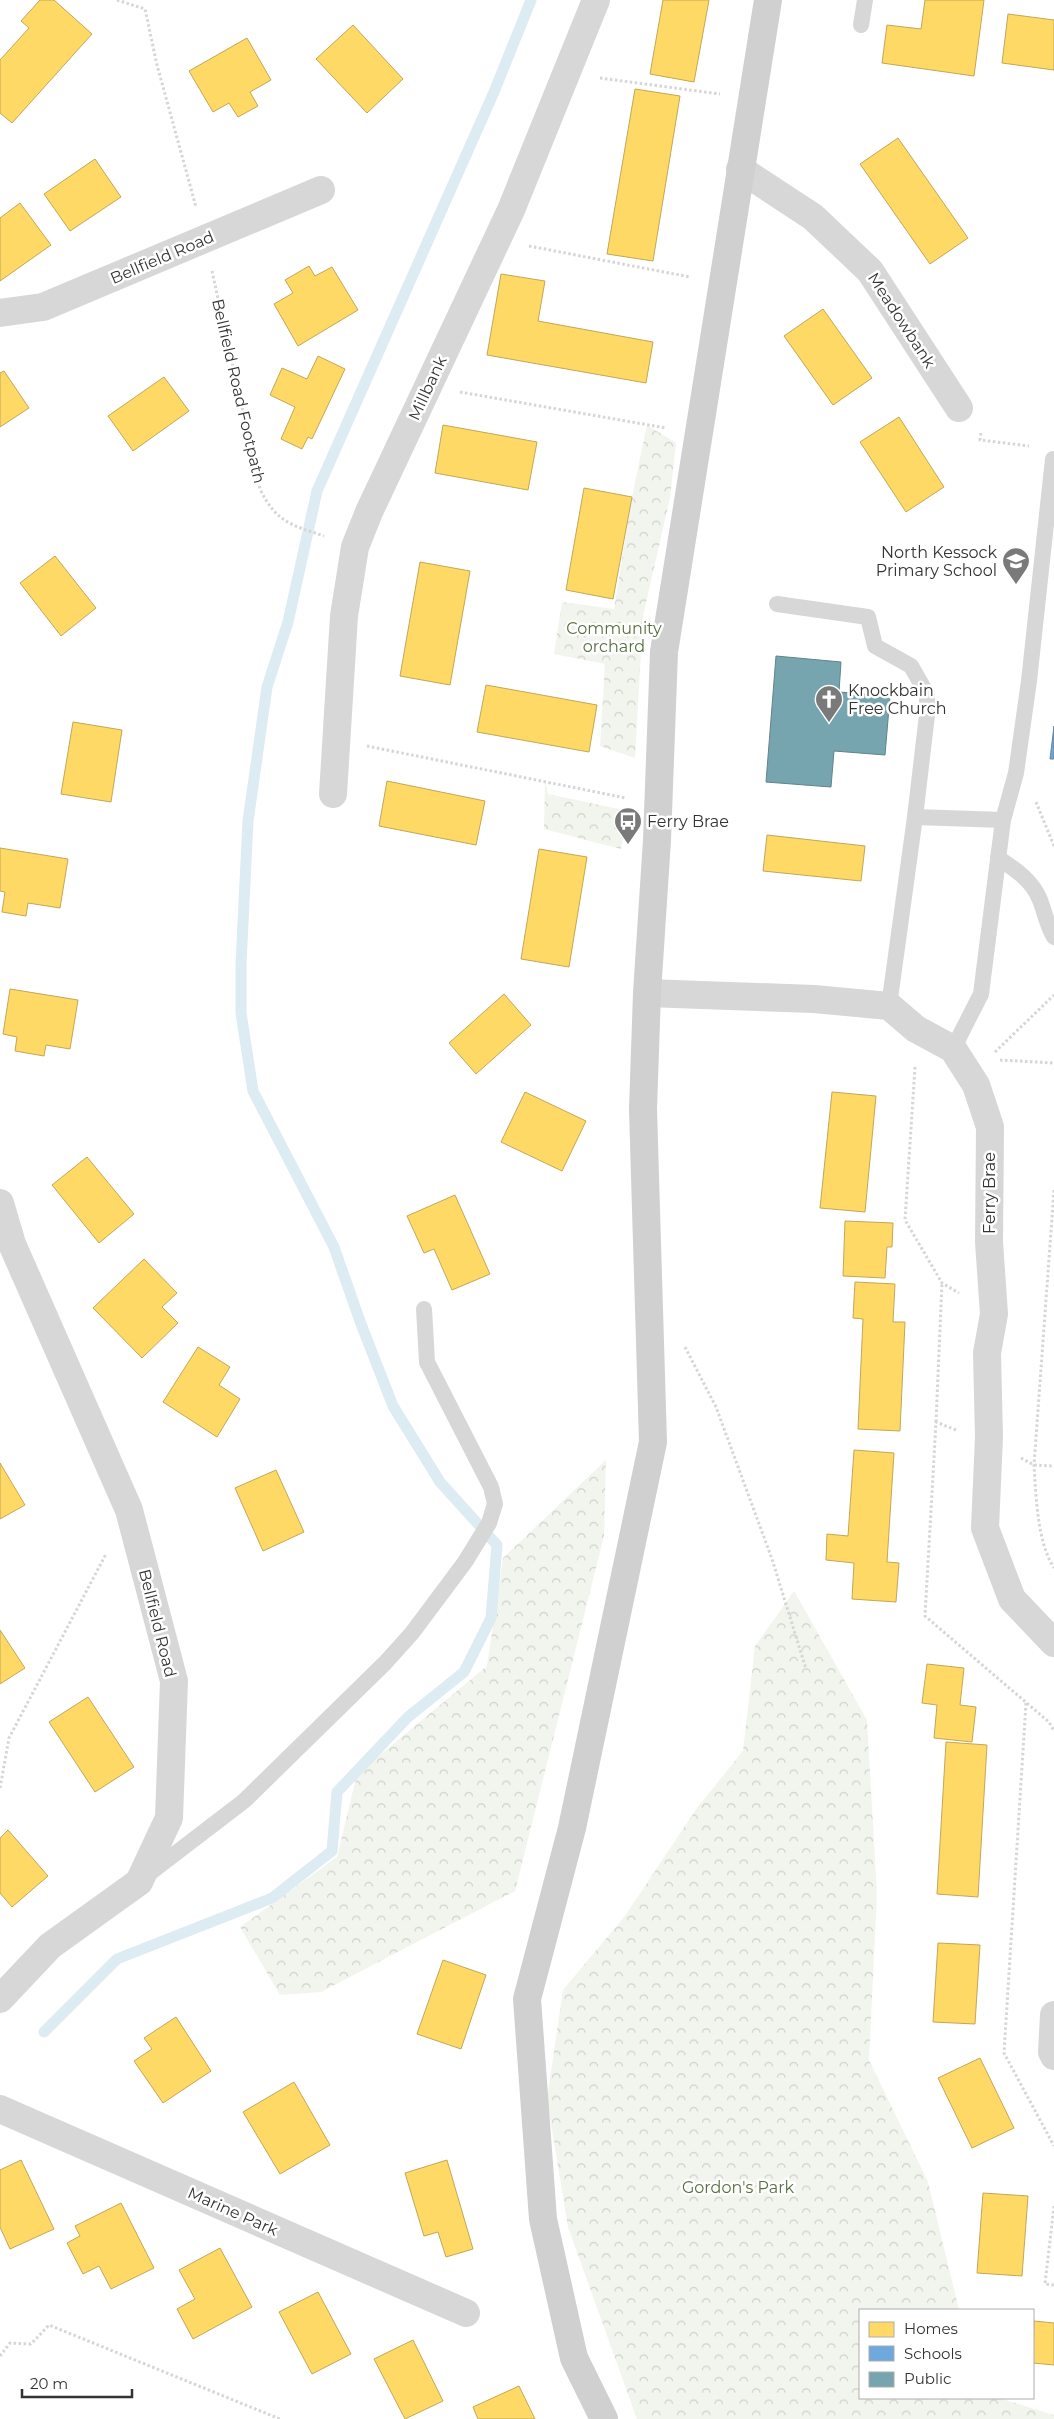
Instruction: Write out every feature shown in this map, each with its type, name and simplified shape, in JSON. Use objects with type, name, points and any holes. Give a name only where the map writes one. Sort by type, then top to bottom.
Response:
[{"type":"street","name":"Millbank","points":[[334,794],[344,616],[355,547],[496,240],[596,0]]},
{"type":"street","points":[[604,2419],[574,2358],[544,2219],[527,1999],[572,1828],[653,1442],[643,1109],[646,993],[658,805],[664,652],[768,0]]},
{"type":"street","name":"Meadowbank","points":[[740,169],[814,217],[870,271],[959,408]]},
{"type":"street","name":"Bellfield Road","points":[[0,314],[43,307],[321,190]]},
{"type":"street","points":[[646,993],[814,999],[889,1006]]},
{"type":"street","name":"Ferry Brae","points":[[889,1006],[916,1028],[953,1050],[976,1085],[990,1128],[989,1242],[994,1314],[987,1353],[990,1437],[985,1528],[1012,1599],[1054,1643]]},
{"type":"street","name":"Bellfield Road","points":[[0,1203],[12,1244],[129,1510],[174,1681],[169,1818],[139,1882],[50,1946],[0,1999]]},
{"type":"street","points":[[1054,2015],[1052,2052],[1054,2056]]},
{"type":"street","name":"Marine Park","points":[[0,2110],[466,2313]]},
{"type":"lane","points":[[861,25],[865,0]]},
{"type":"lane","points":[[953,1050],[982,994],[1003,820],[1014,781],[1029,682],[1053,459]]},
{"type":"lane","points":[[777,604],[868,617],[875,646],[911,666],[926,694],[927,714],[915,817],[889,1006]]},
{"type":"lane","points":[[915,817],[1003,820]]},
{"type":"lane","points":[[998,858],[1022,873],[1040,899],[1047,926],[1054,938]]},
{"type":"lane","points":[[139,1882],[244,1801],[385,1662],[412,1633],[465,1562],[489,1523],[494,1504],[490,1487],[427,1362],[424,1309]]},
{"type":"path","name":"Bellfield Road Footpath","points":[[117,0],[145,9],[157,65],[205,240],[260,489],[266,501],[286,523],[355,547]]},
{"type":"path","points":[[568,70],[596,78],[752,98]]},
{"type":"path","points":[[496,240],[722,282]]},
{"type":"path","points":[[428,386],[699,434]]},
{"type":"path","points":[[982,425],[980,440],[1036,446]]},
{"type":"path","points":[[337,739],[658,805]]},
{"type":"path","points":[[1014,781],[1038,804],[1054,846]]},
{"type":"path","points":[[1054,995],[1013,1037],[996,1050],[992,1060],[1054,1063]]},
{"type":"path","points":[[916,1028],[906,1220],[942,1283],[994,1314]]},
{"type":"path","points":[[1054,1190],[1034,1465],[1036,1504],[1048,1558],[1054,1568]]},
{"type":"path","points":[[936,1422],[942,1283]]},
{"type":"path","points":[[649,1327],[680,1338],[716,1407],[772,1559],[806,1669]]},
{"type":"path","points":[[1034,1465],[1054,1466]]},
{"type":"path","points":[[0,1788],[9,1738],[107,1554]]},
{"type":"path","points":[[1026,1702],[1004,2052],[1054,2146]]},
{"type":"path","points":[[1054,2206],[1045,2284],[1054,2285]]},
{"type":"path","points":[[0,2356],[10,2343],[31,2344],[49,2325],[280,2419]]},
{"type":"green space","name":"Community orchard","points":[[647,425],[676,443],[670,498],[643,616],[635,758],[600,746],[605,664],[554,654],[562,602],[614,609],[632,497]]},
{"type":"green space","points":[[545,781],[548,794],[628,811],[621,849],[544,829]]},
{"type":"green space","points":[[606,1460],[604,1536],[515,1891],[321,1992],[280,1995],[240,1927],[337,1857],[357,1774],[487,1666],[503,1558]]},
{"type":"green space","name":"Gordon's Park","points":[[794,1591],[867,1720],[877,1895],[869,2060],[928,2182],[959,2309],[859,2309],[859,2399],[1002,2399],[1054,2415],[1054,2419],[637,2419],[568,2227],[547,2099],[563,1990],[625,1916],[697,1808],[743,1751],[755,1646]]},
{"type":"building: Homes","points":[[40,0],[54,0],[92,34],[12,123],[0,113],[0,60],[29,28],[21,21]]},
{"type":"building: Homes","points":[[663,0],[709,0],[694,82],[650,74]]},
{"type":"building: Homes","points":[[925,0],[984,0],[974,76],[882,63],[887,25],[921,29]]},
{"type":"building: Homes","points":[[1008,14],[1054,20],[1054,70],[1002,63]]},
{"type":"building: Homes","points":[[353,25],[403,79],[367,113],[316,59]]},
{"type":"building: Homes","points":[[247,38],[271,80],[250,92],[258,106],[238,117],[229,103],[213,112],[189,71]]},
{"type":"building: Homes","points":[[635,89],[680,96],[653,261],[607,254]]},
{"type":"building: Homes","points":[[898,138],[968,238],[930,264],[860,164]]},
{"type":"building: Homes","points":[[95,159],[121,197],[70,231],[44,194]]},
{"type":"building: Homes","points":[[20,203],[51,245],[0,281],[0,218]]},
{"type":"building: Homes","points":[[309,266],[315,276],[332,267],[358,310],[298,346],[274,304],[293,293],[285,280]]},
{"type":"building: Homes","points":[[501,274],[545,281],[538,321],[653,342],[646,383],[487,355]]},
{"type":"building: Homes","points":[[823,309],[872,378],[833,405],[784,336]]},
{"type":"building: Homes","points":[[318,356],[345,369],[312,439],[308,437],[302,449],[281,439],[295,407],[270,395],[282,368],[307,379]]},
{"type":"building: Homes","points":[[4,371],[29,408],[0,427],[0,373]]},
{"type":"building: Homes","points":[[164,377],[189,411],[133,451],[108,416]]},
{"type":"building: Homes","points":[[899,417],[944,487],[906,512],[860,442]]},
{"type":"building: Homes","points":[[443,425],[537,442],[528,490],[435,473]]},
{"type":"building: Homes","points":[[584,488],[632,497],[613,599],[566,590]]},
{"type":"building: Homes","points":[[55,556],[96,608],[61,636],[20,583]]},
{"type":"building: Homes","points":[[420,562],[470,571],[450,685],[400,676]]},
{"type":"building: Homes","points":[[486,685],[597,705],[589,752],[477,732]]},
{"type":"building: Homes","points":[[73,722],[122,730],[111,802],[61,794]]},
{"type":"building: Homes","points":[[387,781],[485,801],[476,845],[379,826]]},
{"type":"building: Homes","points":[[767,835],[865,846],[861,881],[763,871]]},
{"type":"building: Homes","points":[[0,848],[68,859],[60,908],[28,903],[26,916],[2,912],[5,892],[0,891]]},
{"type":"building: Homes","points":[[539,849],[587,857],[569,967],[521,959]]},
{"type":"building: Homes","points":[[10,989],[78,1000],[70,1049],[46,1045],[44,1056],[15,1051],[17,1037],[3,1034]]},
{"type":"building: Homes","points":[[504,994],[531,1025],[476,1074],[449,1043]]},
{"type":"building: Homes","points":[[525,1092],[586,1121],[562,1171],[501,1142]]},
{"type":"building: Homes","points":[[832,1092],[876,1096],[865,1212],[820,1208]]},
{"type":"building: Homes","points":[[87,1157],[134,1214],[99,1243],[52,1185]]},
{"type":"building: Homes","points":[[455,1195],[490,1274],[452,1290],[434,1249],[424,1253],[407,1216]]},
{"type":"building: Homes","points":[[845,1221],[893,1223],[892,1247],[887,1247],[885,1278],[843,1276]]},
{"type":"building: Homes","points":[[144,1259],[177,1293],[162,1307],[178,1323],[142,1358],[93,1308]]},
{"type":"building: Homes","points":[[855,1282],[895,1284],[893,1322],[905,1322],[900,1431],[858,1429],[863,1319],[853,1318]]},
{"type":"building: Homes","points":[[198,1347],[230,1367],[219,1385],[240,1399],[217,1437],[163,1402]]},
{"type":"building: Homes","points":[[854,1450],[894,1453],[887,1562],[899,1563],[896,1602],[852,1599],[854,1563],[826,1560],[827,1534],[848,1536]]},
{"type":"building: Homes","points":[[0,1463],[25,1505],[0,1519]]},
{"type":"building: Homes","points":[[276,1470],[304,1532],[263,1551],[235,1488]]},
{"type":"building: Homes","points":[[0,1630],[25,1668],[0,1684]]},
{"type":"building: Homes","points":[[927,1664],[964,1668],[960,1705],[976,1707],[972,1742],[934,1738],[937,1705],[922,1703]]},
{"type":"building: Homes","points":[[88,1697],[134,1767],[95,1792],[49,1722]]},
{"type":"building: Homes","points":[[946,1742],[987,1745],[978,1897],[937,1894]]},
{"type":"building: Homes","points":[[8,1830],[48,1876],[12,1907],[0,1893],[0,1838]]},
{"type":"building: Homes","points":[[938,1943],[980,1945],[975,2024],[933,2022]]},
{"type":"building: Homes","points":[[443,1960],[486,1975],[461,2049],[417,2034]]},
{"type":"building: Homes","points":[[176,2017],[211,2071],[163,2103],[134,2061],[152,2049],[144,2038]]},
{"type":"building: Homes","points":[[980,2058],[1014,2128],[972,2148],[938,2078]]},
{"type":"building: Homes","points":[[294,2082],[330,2145],[280,2174],[243,2112]]},
{"type":"building: Homes","points":[[21,2160],[54,2229],[10,2249],[0,2227],[0,2170]]},
{"type":"building: Homes","points":[[447,2160],[473,2249],[446,2257],[438,2232],[424,2236],[405,2173]]},
{"type":"building: Homes","points":[[983,2193],[1028,2196],[1022,2276],[977,2273]]},
{"type":"building: Homes","points":[[121,2203],[154,2268],[111,2289],[99,2266],[83,2274],[67,2243],[80,2236],[75,2226]]},
{"type":"building: Homes","points":[[220,2248],[252,2307],[193,2339],[177,2309],[195,2299],[179,2270]]},
{"type":"building: Homes","points":[[318,2292],[351,2354],[312,2374],[279,2312]]},
{"type":"building: Homes","points":[[1034,2321],[1054,2323],[1054,2365],[1034,2363]]},
{"type":"building: Homes","points":[[413,2340],[443,2401],[405,2419],[374,2359]]},
{"type":"building: Homes","points":[[519,2386],[535,2419],[478,2419],[473,2407]]},
{"type":"building: Schools","points":[[1054,726],[1054,759],[1050,759]]},
{"type":"building: Public","name":"Knockbain Free Church","points":[[776,656],[841,662],[839,692],[890,696],[885,755],[834,751],[831,787],[766,782]]},
{"type":"waterway","points":[[44,2032],[117,1959],[272,1898],[332,1851],[337,1792],[408,1717],[464,1672],[491,1618],[497,1545],[440,1482],[393,1406],[334,1247],[253,1091],[241,1013],[241,964],[248,821],[267,687],[288,622],[317,491],[494,92],[531,0]]},
{"type":"place","name":"North Kessock Primary School","points":[[1016,585]]},
{"type":"place","name":"Knockbain Free Church","points":[[829,723]]},
{"type":"place","name":"Ferry Brae","points":[[628,845]]}]
